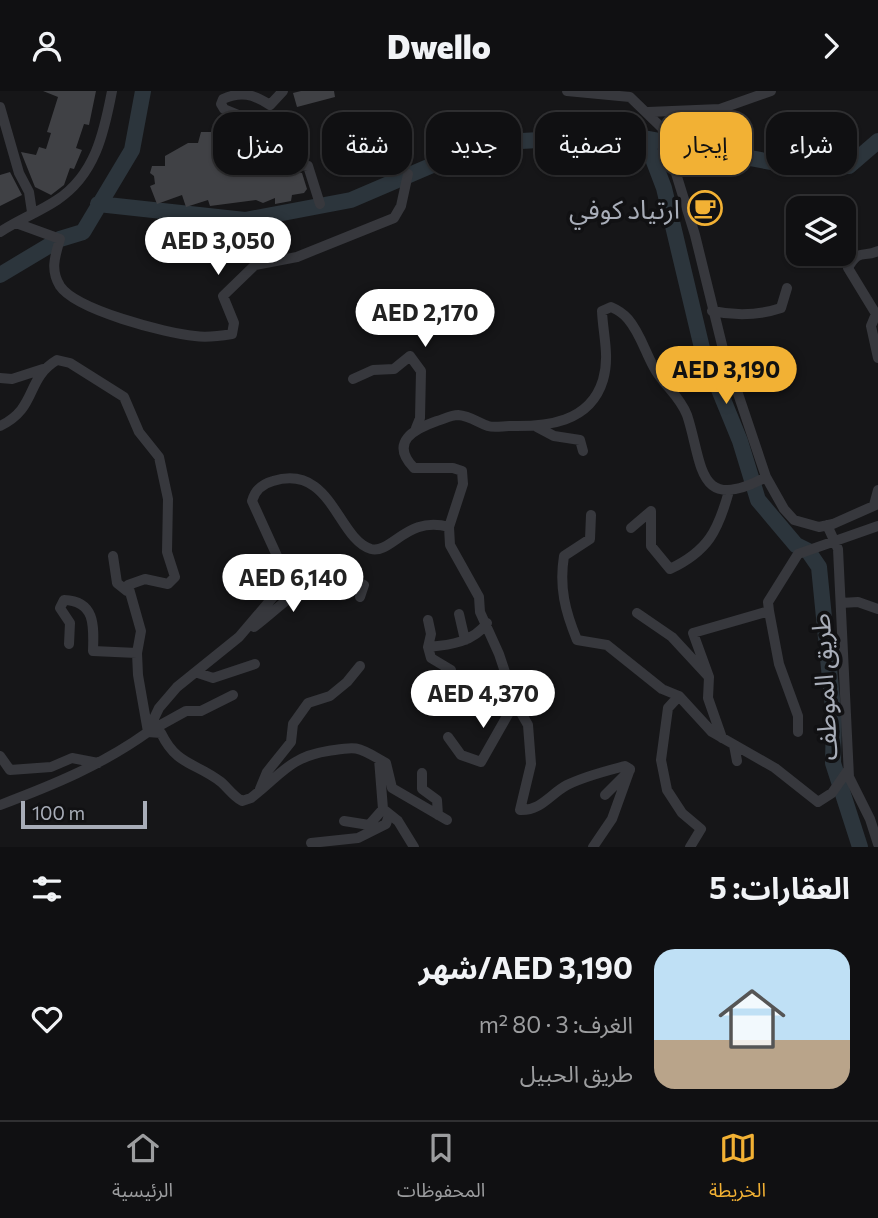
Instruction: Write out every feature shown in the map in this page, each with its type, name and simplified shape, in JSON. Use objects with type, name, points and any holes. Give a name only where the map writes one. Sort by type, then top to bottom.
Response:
[{"type":"street","points":[[0,232],[32,212],[56,202],[73,189],[89,167],[102,139],[112,91]]},
{"type":"street","points":[[283,91],[270,105],[249,93],[223,99],[221,103],[224,109],[241,116],[262,134],[281,163],[308,166],[320,204]]},
{"type":"street","points":[[567,91],[630,97],[662,128],[695,235],[712,311],[766,477],[778,500],[794,520],[804,525],[827,525],[876,505],[878,490]]},
{"type":"street","points":[[648,112],[720,109],[771,91]]},
{"type":"street","points":[[0,107],[19,173],[29,192],[32,212]]},
{"type":"street","points":[[16,223],[60,239],[52,265],[59,285],[71,298],[163,330],[212,337],[232,334],[234,323],[223,296],[254,265],[297,257],[394,218],[401,207],[408,175]]},
{"type":"street","points":[[878,251],[863,251],[853,258],[848,268],[876,314],[871,325],[878,358]]},
{"type":"street","points":[[712,311],[730,315],[766,313],[781,308],[787,288]]},
{"type":"street","points":[[416,428],[455,415],[470,417],[489,426],[536,427],[562,423],[575,415],[597,392],[603,381],[607,350],[602,311],[611,307],[620,310],[634,326],[657,373],[680,399],[702,474],[711,484],[729,491],[740,491],[766,477]]},
{"type":"street","points":[[353,379],[373,370],[394,369],[410,356],[421,371],[420,418],[416,428],[408,436],[404,448],[407,460],[414,468],[453,468],[462,471],[463,484],[449,527],[450,545],[479,597],[480,612],[487,623],[515,702],[528,725],[531,764],[520,810],[530,810],[565,786],[594,775],[625,765],[630,769]]},
{"type":"street","points":[[0,378],[12,379],[43,369],[57,360],[70,363],[124,397],[139,432],[162,466],[168,499],[167,552],[175,577],[172,582],[162,585],[145,579],[132,581],[127,591]]},
{"type":"street","points":[[0,426],[15,419],[24,409],[43,369]]},
{"type":"street","points":[[536,427],[554,436],[580,440],[583,451]]},
{"type":"street","points":[[239,637],[283,581],[283,569],[252,501],[255,492],[265,484],[278,479],[302,481],[320,490],[333,503],[360,544],[375,550],[416,527],[434,523],[449,527]]},
{"type":"street","points":[[631,528],[651,511],[651,546],[670,569],[685,562],[711,541],[729,491]]},
{"type":"street","points":[[591,515],[590,539],[564,556],[560,580],[565,613],[577,640],[607,645],[662,689],[679,696],[712,732],[775,768],[818,802],[832,793],[848,770]]},
{"type":"street","name":"طريق الموطف","points":[[827,525],[838,549],[848,770],[878,844]]},
{"type":"street","points":[[798,731],[798,716],[779,664],[768,602],[798,554],[878,526]]},
{"type":"street","points":[[113,556],[117,583],[127,591],[141,631],[137,653],[140,693],[148,732]]},
{"type":"street","points":[[301,565],[303,586]]},
{"type":"street","points":[[148,732],[159,708],[177,687],[198,673],[303,586],[341,577],[354,579],[364,585],[360,597]]},
{"type":"street","points":[[69,644],[70,623],[60,608],[64,600],[78,601],[88,609],[94,622],[93,651],[137,653]]},
{"type":"street","points":[[841,603],[858,602],[878,609]]},
{"type":"street","points":[[722,738],[708,698],[709,677],[693,633],[769,611]]},
{"type":"street","points":[[637,613],[672,637],[709,677]]},
{"type":"street","points":[[459,614],[465,639]]},
{"type":"street","points":[[428,619],[431,634],[428,647],[431,658],[451,670]]},
{"type":"street","points":[[428,647],[477,636],[487,623]]},
{"type":"street","points":[[198,673],[213,678],[255,664]]},
{"type":"street","points":[[258,792],[267,772],[291,742],[293,724],[308,703],[330,696],[360,666]]},
{"type":"street","points":[[0,805],[65,781],[186,711],[201,711],[233,695]]},
{"type":"street","points":[[679,696],[667,708],[661,760],[667,790],[682,813],[701,829],[690,847]]},
{"type":"street","points":[[448,737],[461,755],[481,762],[515,702]]},
{"type":"street","points":[[148,732],[161,733],[168,748],[179,759],[220,781],[242,801],[258,792],[308,753],[352,746],[386,763],[392,788],[443,818],[438,800],[422,789],[422,773]]},
{"type":"street","points":[[734,745],[737,761]]},
{"type":"street","points":[[0,756],[10,770],[51,767],[72,758],[99,763]]},
{"type":"street","points":[[311,843],[366,835],[386,824],[379,759]]},
{"type":"street","points":[[606,795],[630,769]]},
{"type":"street","points":[[593,847],[612,819],[630,769]]},
{"type":"street","points":[[344,821],[369,825],[386,812]]},
{"type":"street","points":[[386,812],[398,821],[414,847]]},
{"type":"building","points":[[43,91],[96,91],[89,125],[84,124],[76,148],[82,150],[74,169],[70,168],[64,185],[51,195],[35,187],[21,152],[36,155],[39,147],[46,149],[51,133],[47,132],[58,97]]},
{"type":"building","points":[[334,91],[335,97],[297,107],[293,93]]},
{"type":"building","points":[[213,128],[213,175],[303,175],[307,189],[304,193],[292,195],[291,201],[275,204],[275,198],[263,203],[256,200],[210,206],[208,200],[186,207],[182,195],[157,204],[150,186],[155,184],[154,176],[150,173],[152,166],[165,166],[165,156],[188,143],[198,143],[201,132],[211,132]]},
{"type":"building","points":[[10,172],[22,195],[0,206],[0,175]]},
{"type":"waterway","points":[[0,275],[60,239],[83,232],[132,150],[143,91]]},
{"type":"waterway","points":[[98,204],[245,220],[351,200],[484,143],[628,135],[803,168],[849,166],[878,141]]},
{"type":"waterway","points":[[646,141],[664,188],[702,348],[740,441],[758,500],[796,545],[808,551],[819,567],[834,719],[833,763],[860,847]]},
{"type":"place","name":"ارتياد كوفي","points":[[705,208]]}]
